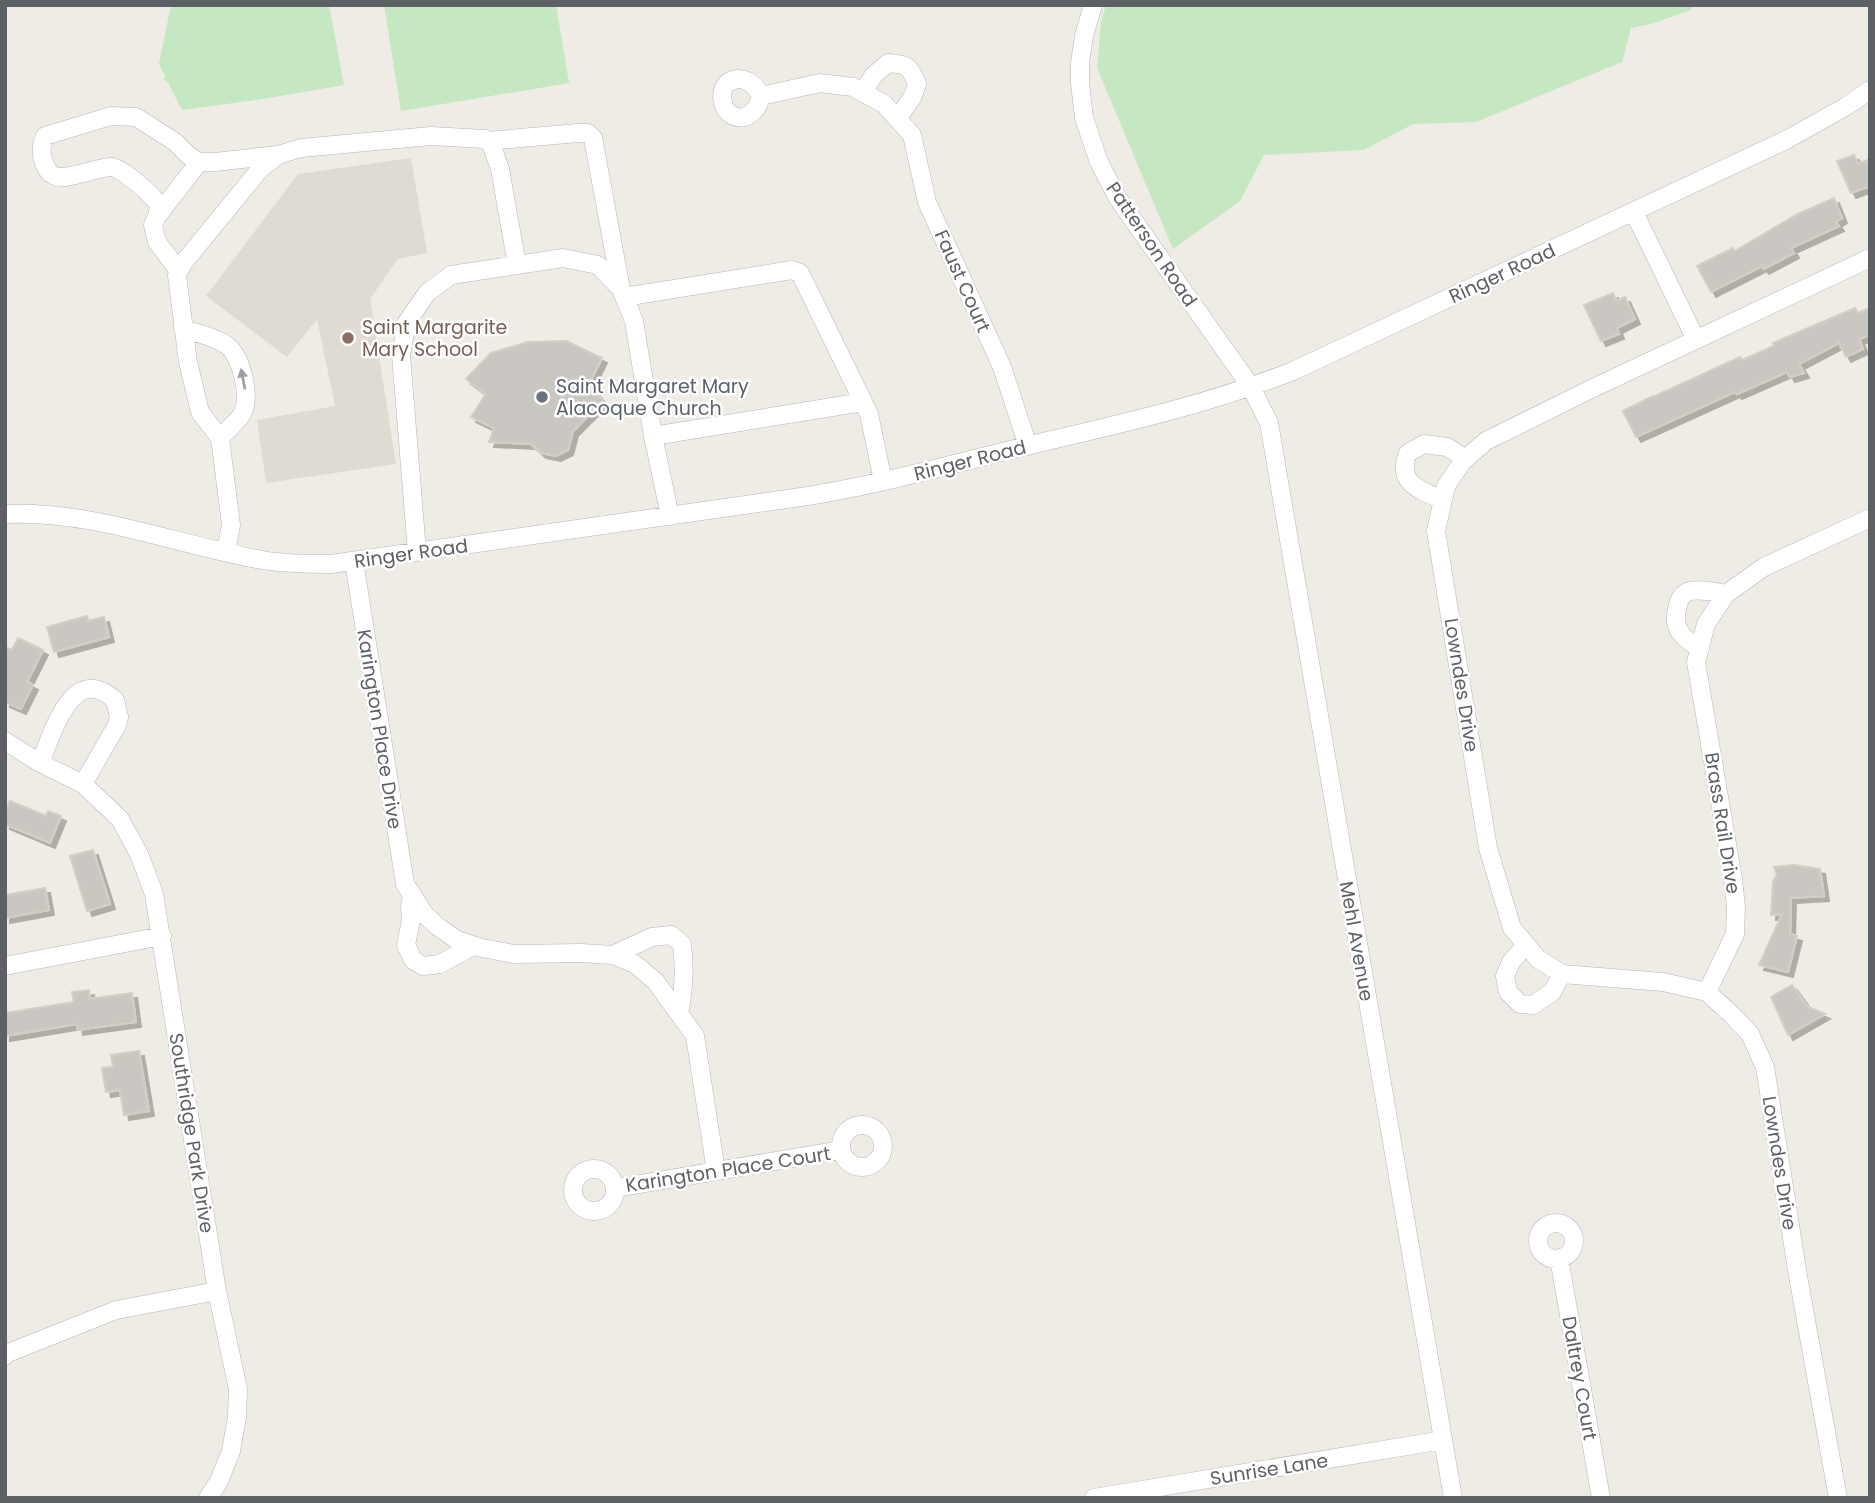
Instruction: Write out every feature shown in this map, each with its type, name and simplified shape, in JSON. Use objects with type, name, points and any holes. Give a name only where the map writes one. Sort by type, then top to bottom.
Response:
[{"type":"street","name":"Patterson Road","points":[[1093,5],[1084,36],[1080,83],[1084,118],[1099,162],[1117,197],[1251,387]]},
{"type":"street","points":[[863,92],[873,75],[888,63],[902,64],[912,70],[917,84],[913,96],[898,118]]},
{"type":"street","name":"Faust Court","points":[[761,96],[820,83],[853,87],[884,104],[912,135],[927,202],[1002,367],[1028,446]]},
{"type":"street","name":"Ringer Road","points":[[5,514],[91,521],[281,563],[318,564],[670,516],[818,494],[883,481],[1205,401],[1251,387],[1305,365],[1786,140],[1870,90]]},
{"type":"street","points":[[158,215],[154,198],[118,169],[108,167],[64,177],[49,173],[42,159],[41,145],[45,136],[111,116],[136,117],[176,142],[199,162],[278,155],[301,148],[431,136],[485,139],[496,153],[517,265]]},
{"type":"street","points":[[487,141],[578,133],[588,133],[593,138],[623,293],[634,321],[653,436],[670,516]]},
{"type":"street","points":[[226,552],[231,525],[220,438],[200,412],[188,362],[177,275],[184,262],[261,168],[278,155]]},
{"type":"street","points":[[179,271],[157,243],[153,225],[199,162]]},
{"type":"street","points":[[1634,212],[1696,340]]},
{"type":"street","points":[[417,552],[401,355],[407,321],[427,293],[451,275],[563,258],[598,265],[623,293]]},
{"type":"street","name":"Lowndes Drive","points":[[1839,1498],[1798,1276],[1765,1067],[1760,1052],[1749,1034],[1707,992],[1663,982],[1562,974],[1538,959],[1512,928],[1488,848],[1436,531],[1446,486],[1466,459],[1486,441],[1870,258]]},
{"type":"street","points":[[623,293],[792,270],[800,273],[869,414],[883,481]]},
{"type":"street","points":[[183,329],[226,344],[236,354],[241,368],[245,392],[243,412],[220,438]]},
{"type":"street","name":"Mehl Avenue","points":[[1251,387],[1269,423],[1453,1498]]},
{"type":"street","points":[[653,436],[863,402]]},
{"type":"street","points":[[1443,500],[1416,488],[1407,478],[1403,466],[1408,453],[1424,444],[1447,447],[1466,459]]},
{"type":"street","name":"Brass Rail Drive","points":[[1707,992],[1735,934],[1736,907],[1696,662],[1706,624],[1726,594],[1764,567],[1870,518]]},
{"type":"street","name":"Karington Place Drive","points":[[354,561],[404,884],[425,915],[457,940],[514,954],[613,955],[635,964],[656,982],[695,1036],[716,1171]]},
{"type":"street","points":[[1700,648],[1690,643],[1675,625],[1680,598],[1688,592],[1709,591],[1726,594]]},
{"type":"street","points":[[40,763],[65,707],[77,692],[99,689],[115,700],[119,716],[117,725],[83,784]]},
{"type":"street","name":"Southridge Park Drive","points":[[5,741],[40,763],[83,784],[120,819],[139,854],[154,894],[217,1291],[238,1389],[237,1417],[231,1451],[219,1481],[208,1498]]},
{"type":"street","name":"Karington Place Drive","points":[[412,895],[406,945],[413,960],[423,966],[440,964],[473,946]]},
{"type":"street","name":"Karington Place Drive","points":[[613,955],[652,937],[671,934],[682,944],[685,968],[679,1014]]},
{"type":"street","points":[[5,966],[162,936]]},
{"type":"street","points":[[1526,945],[1511,962],[1505,976],[1508,992],[1520,1004],[1533,1005],[1552,992],[1562,974]]},
{"type":"street","name":"Karington Place Court","points":[[616,1188],[841,1150]]},
{"type":"street","name":"Daltrey Court","points":[[1559,1258],[1601,1498]]},
{"type":"street","points":[[6,1352],[116,1310],[217,1291]]},
{"type":"street","name":"Sunrise Lane","points":[[1094,1498],[1443,1440]]},
{"type":"shaded area","name":"Saint Margarite Mary School","points":[[411,158],[427,253],[398,259],[370,299],[396,464],[266,483],[257,420],[335,406],[317,319],[287,357],[206,296],[298,174]]},
{"type":"green space","points":[[171,5],[329,5],[344,85],[182,110],[164,80],[165,76],[159,64]]},
{"type":"green space","points":[[384,5],[556,5],[569,83],[401,111]]},
{"type":"green space","points":[[1106,5],[1692,5],[1691,10],[1631,28],[1622,62],[1476,122],[1413,124],[1364,150],[1264,155],[1240,201],[1173,249],[1097,68],[1101,22]]},
{"type":"building","points":[[1854,155],[1858,164],[1870,159],[1870,186],[1851,193],[1837,161]]},
{"type":"building","points":[[1834,198],[1842,218],[1836,222],[1839,226],[1791,248],[1794,253],[1764,269],[1762,266],[1711,292],[1697,266],[1733,248],[1735,251],[1796,215]]},
{"type":"building","points":[[1613,293],[1616,301],[1625,297],[1635,319],[1617,328],[1619,334],[1601,341],[1584,305]]},
{"type":"building","points":[[1855,308],[1858,313],[1870,308],[1870,335],[1859,339],[1863,349],[1846,357],[1839,343],[1799,364],[1804,373],[1790,377],[1787,372],[1737,394],[1735,392],[1636,437],[1623,411]]},
{"type":"building","name":"Saint Margaret Mary Alacoque Church","points":[[566,341],[602,358],[589,384],[603,401],[573,431],[568,450],[556,456],[541,453],[531,444],[489,442],[494,428],[471,417],[486,394],[466,379],[491,353],[528,342]]},
{"type":"building","points":[[87,616],[88,621],[104,617],[109,637],[54,652],[47,627]]},
{"type":"building","points":[[18,638],[43,650],[27,682],[33,685],[21,709],[5,702],[5,647],[12,650]]},
{"type":"building","points":[[10,801],[46,816],[48,811],[61,816],[50,843],[5,824],[5,813]]},
{"type":"building","points":[[93,850],[110,904],[87,911],[70,856]]},
{"type":"building","points":[[1793,865],[1820,869],[1824,896],[1791,898],[1790,934],[1797,936],[1788,972],[1759,965],[1782,914],[1771,915],[1773,881],[1777,875],[1774,867]]},
{"type":"building","points":[[45,888],[49,910],[5,918],[5,895]]},
{"type":"building","points":[[1792,985],[1808,1007],[1825,1014],[1788,1035],[1771,997]]},
{"type":"building","points":[[89,990],[90,999],[132,993],[136,1022],[78,1030],[77,1024],[5,1036],[5,1013],[74,1002],[72,992]]},
{"type":"building","points":[[139,1051],[149,1111],[124,1115],[120,1090],[106,1092],[102,1068],[113,1067],[111,1055]]},
{"type":"place","name":"Saint Margarite Mary School","points":[[348,338]]},
{"type":"place","name":"Saint Margaret Mary Alacoque Church","points":[[542,397]]}]
